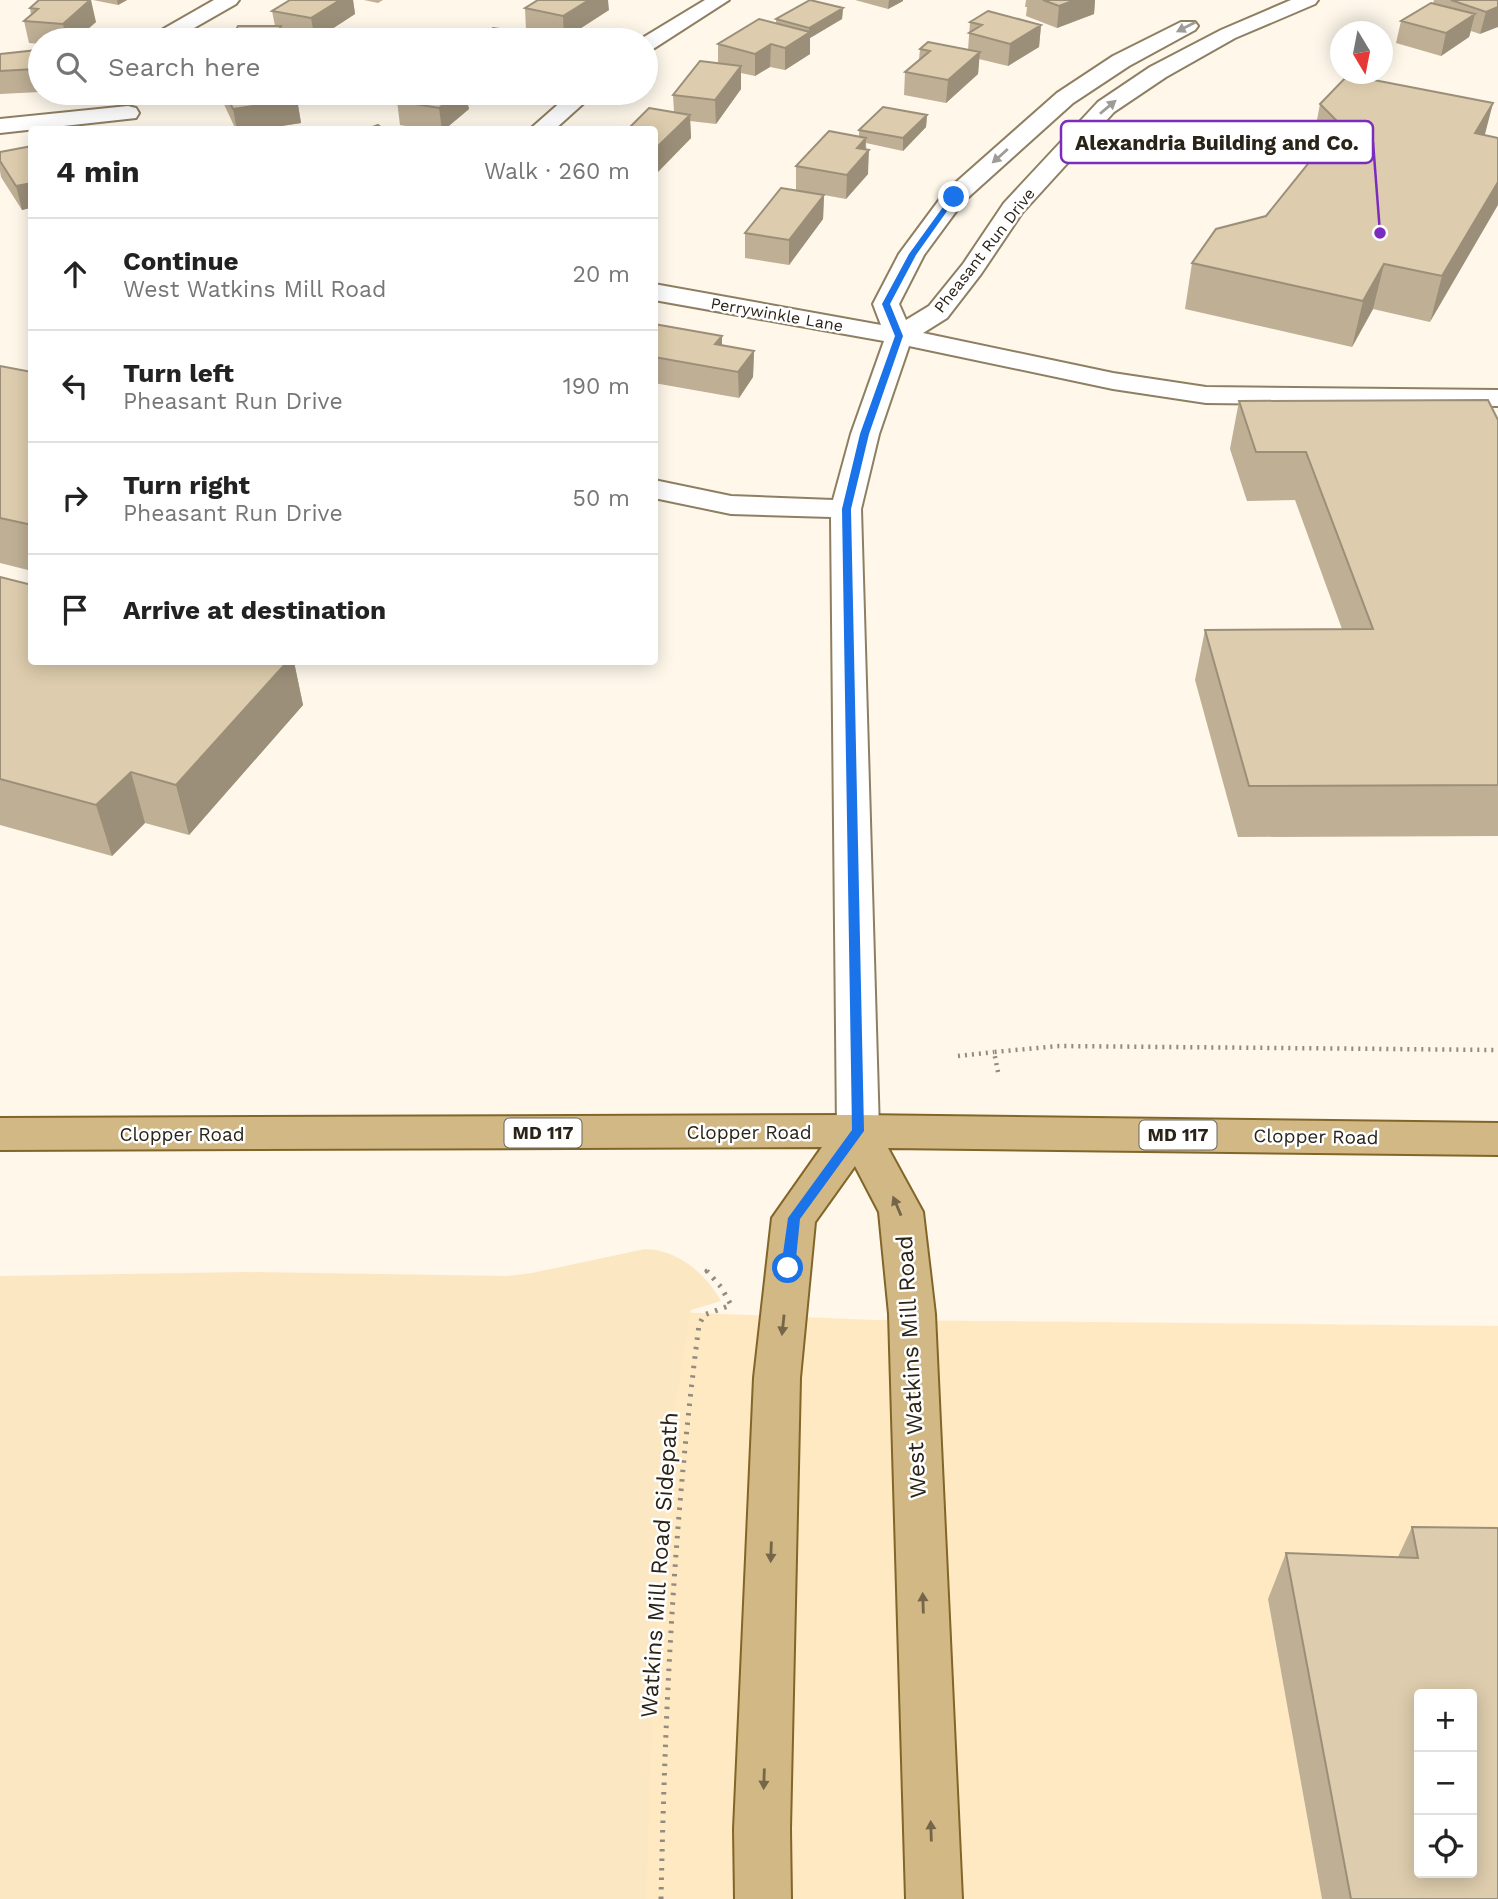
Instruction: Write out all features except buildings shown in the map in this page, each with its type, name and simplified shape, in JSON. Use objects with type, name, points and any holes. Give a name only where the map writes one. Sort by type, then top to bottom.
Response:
[{"type":"main road","name":"Clopper Road","points":[[0,1134],[858,1131],[1498,1139]]},
{"type":"main road","points":[[763,1899],[762,1829],[777,1378],[794,1218],[858,1131]]},
{"type":"main road","name":"West Watkins Mill Road","points":[[858,1131],[901,1212],[912,1314],[934,1899]]},
{"type":"street","points":[[179,28],[229,0]]},
{"type":"street","points":[[658,38],[719,0]]},
{"type":"street","name":"Pheasant Run Drive","points":[[899,336],[938,312],[972,269],[1013,208],[1105,107],[1158,72],[1216,40],[1308,0]]},
{"type":"street","points":[[858,1131],[846,509],[865,434],[899,336],[886,304],[912,254],[954,197],[1065,98],[1121,61],[1205,19]]},
{"type":"street","points":[[545,126],[570,105]]},
{"type":"street","points":[[0,126],[130,112]]},
{"type":"street","name":"Perrywinkle Lane","points":[[658,293],[899,336],[1113,381],[1206,395],[1498,398]]},
{"type":"street","points":[[658,490],[731,505],[846,509]]},
{"type":"path","points":[[958,1056],[1059,1046],[1498,1050]]},
{"type":"path","points":[[994,1052],[998,1072]]},
{"type":"path","name":"Watkins Mill Road Sidepath","points":[[661,1899],[665,1722],[684,1431],[699,1325],[704,1315],[731,1305],[722,1287],[707,1271],[714,1268]]},
{"type":"shaded area","points":[[645,1249],[657,1250],[679,1258],[707,1281],[721,1301],[691,1310],[673,1419],[655,1654],[646,1899],[0,1899],[0,1276],[246,1272],[507,1276]]},
{"type":"shaded area","points":[[0,1286],[877,1320],[1498,1326],[1498,1899],[0,1899]]},
{"type":"place","name":"Alexandria Building and Co.","points":[[1380,233]]},
{"type":"route","points":[[788,1268],[794,1218],[858,1131],[846,509],[865,434],[899,336],[886,304],[912,254],[954,197]]}]
